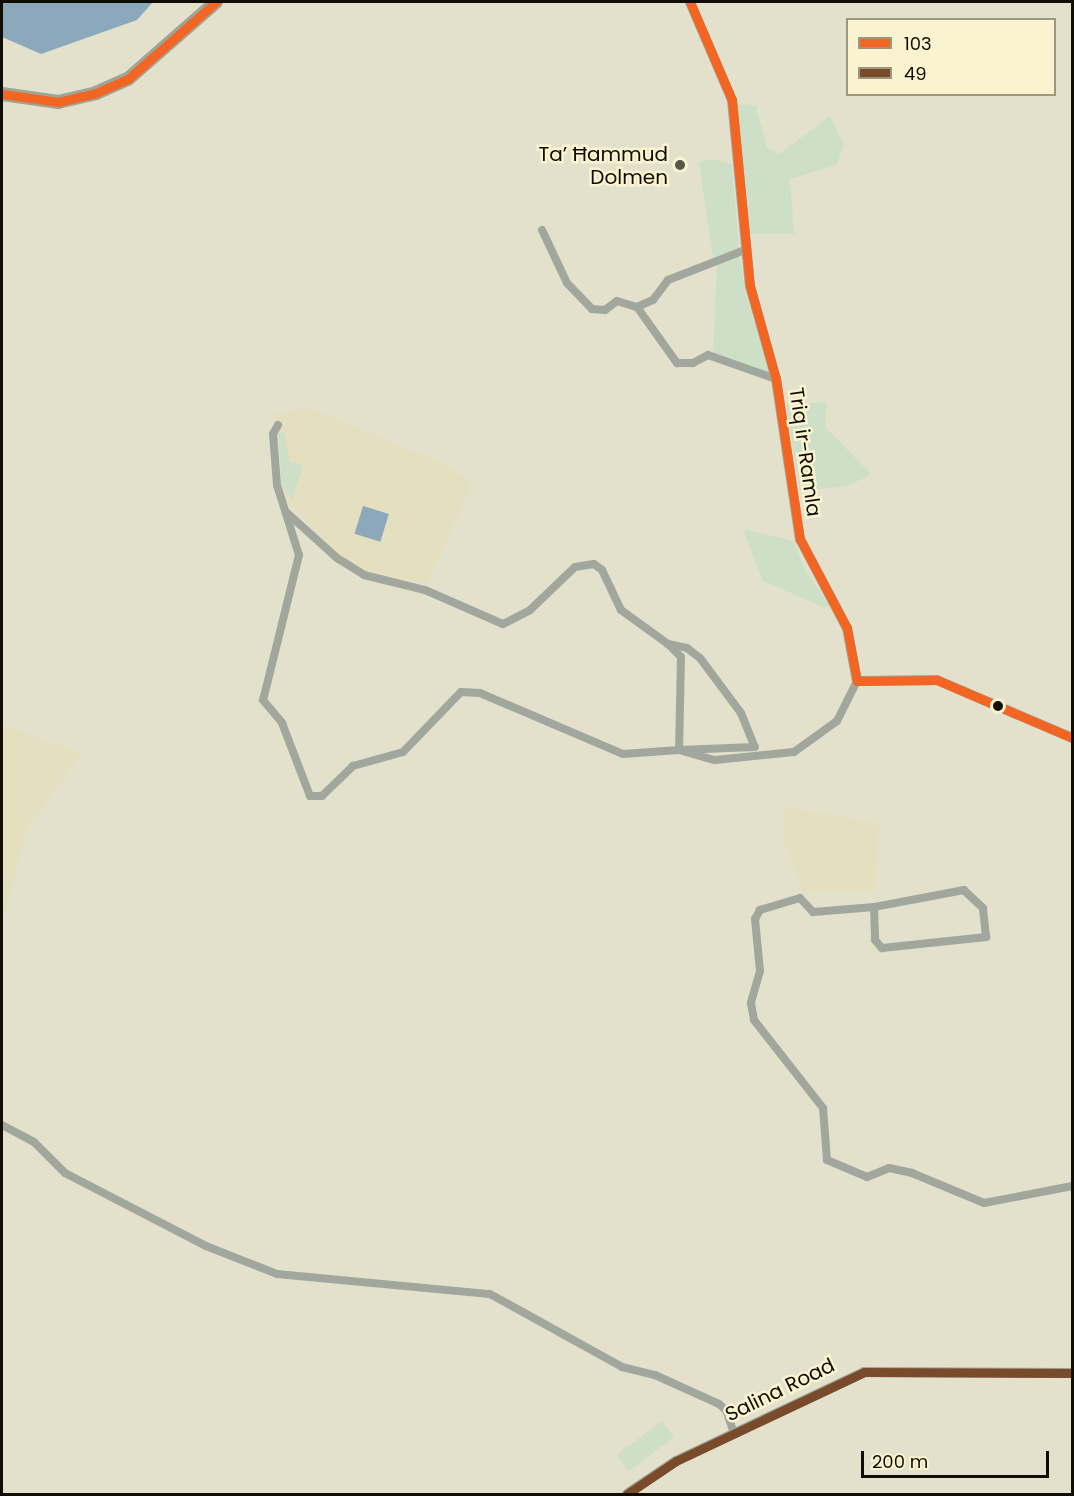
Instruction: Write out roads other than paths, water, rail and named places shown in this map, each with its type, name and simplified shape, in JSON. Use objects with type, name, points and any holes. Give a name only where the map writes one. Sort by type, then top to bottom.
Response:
[{"type":"highway","points":[[2,86],[54,97],[99,87],[123,72],[204,2]]},
{"type":"highway","points":[[2,94],[58,102],[96,93],[128,79],[216,2]]},
{"type":"main road","name":"Triq ir-Ramla","points":[[690,2],[732,100],[750,286],[776,379],[800,539],[847,628],[857,681]]},
{"type":"main road","points":[[857,681],[937,680],[1072,738]]},
{"type":"main road","name":"Salina Road","points":[[627,1494],[676,1461],[837,1381],[873,1370],[1072,1373]]},
{"type":"street","points":[[542,230],[567,283],[585,307],[605,310],[617,301],[637,307],[678,363],[708,355],[776,379]]},
{"type":"street","points":[[637,307],[653,300],[668,280],[745,250]]},
{"type":"street","points":[[278,425],[273,434],[284,510],[299,555],[263,700],[282,723],[310,796],[322,796],[353,766],[403,752],[461,692],[480,693],[623,754],[754,745]]},
{"type":"street","points":[[284,510],[337,558],[364,575],[425,590],[502,624],[517,620],[576,567],[594,564],[602,570],[621,610],[669,644],[681,657],[679,750]]},
{"type":"street","points":[[669,644],[687,648],[715,675],[741,713],[754,745],[760,753]]},
{"type":"street","points":[[679,750],[715,760],[751,758],[760,753],[794,752],[830,729],[852,701],[857,681]]},
{"type":"street","points":[[874,907],[875,940],[882,948],[986,937],[983,908],[964,890],[874,907],[813,912],[800,898],[760,910],[755,919],[759,970],[751,1003],[754,1020],[823,1108],[827,1160],[851,1174],[867,1177],[889,1168],[930,1179],[984,1203],[1072,1186]]},
{"type":"street","points":[[2,1125],[34,1142],[64,1173],[206,1246],[277,1274],[306,1281],[438,1286],[490,1294],[622,1367],[655,1374],[719,1404],[726,1410],[734,1433]]},
{"type":"water","points":[[2,2],[153,2],[137,20],[41,54],[2,37]]},
{"type":"water","points":[[363,506],[389,514],[380,542],[355,534]]},
{"type":"place","name":"Ta’ Ħammud Dolmen","points":[[680,165]]}]
